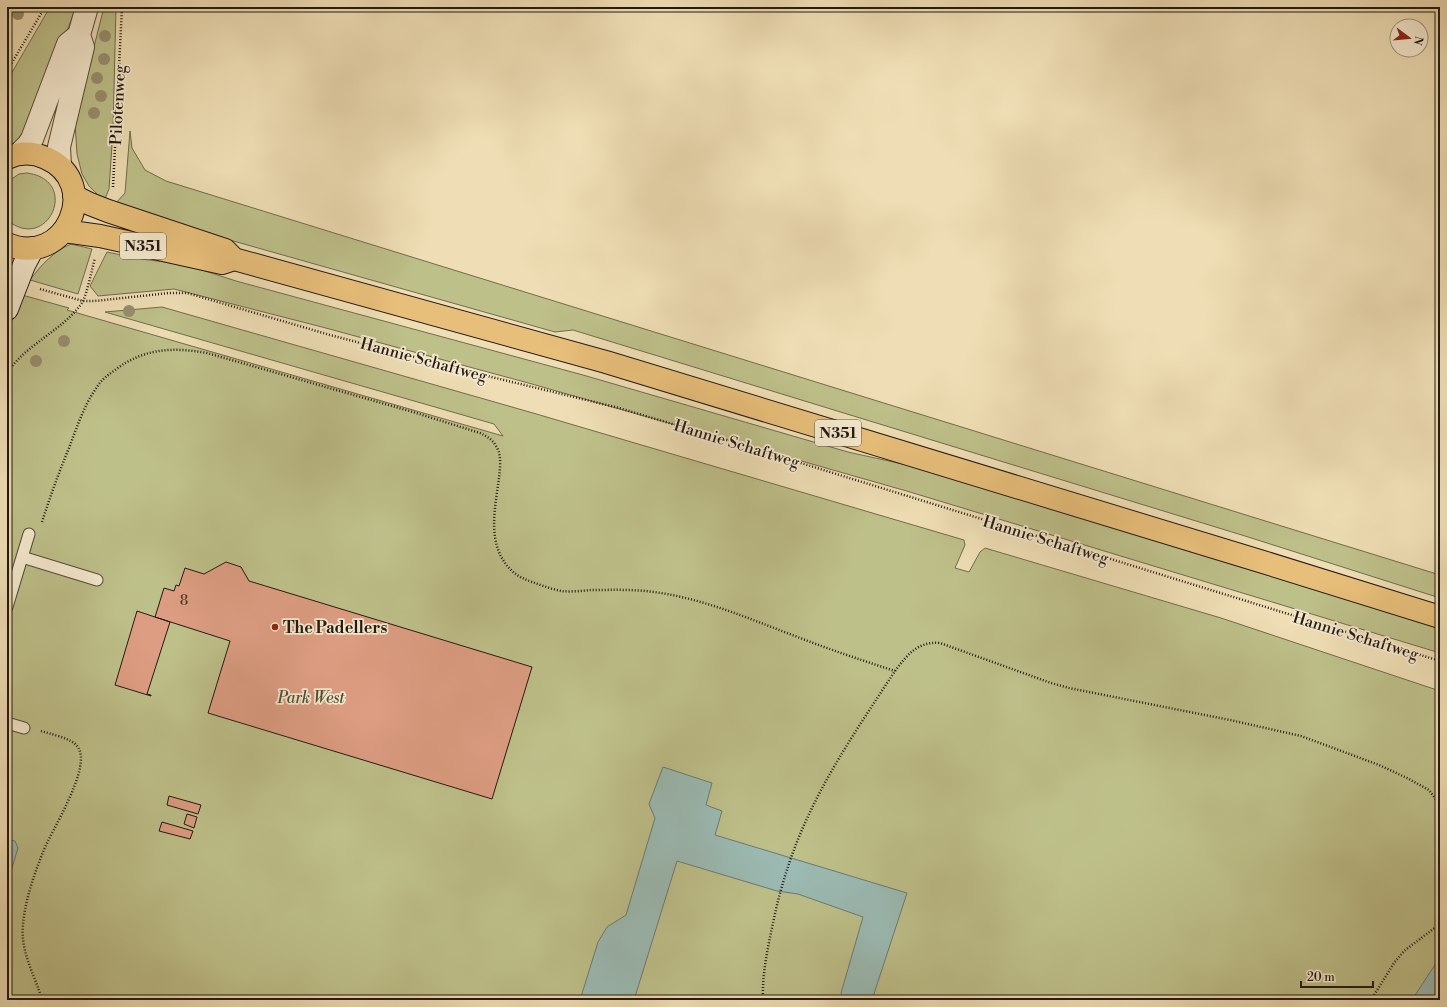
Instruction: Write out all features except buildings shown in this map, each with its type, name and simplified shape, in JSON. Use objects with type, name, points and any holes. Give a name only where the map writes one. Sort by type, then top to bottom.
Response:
[{"type":"main road","points":[[7,244],[23,248],[33,248],[50,242],[64,231],[72,215],[74,206],[74,196],[70,180],[60,166],[41,155],[30,153],[13,156]]},
{"type":"main road","name":"N351","points":[[74,196],[96,206],[225,250],[234,259],[606,362],[1440,617]]},
{"type":"main road","name":"N351","points":[[64,231],[100,236],[222,263],[234,259]]},
{"type":"street","points":[[60,166],[59,147],[83,47],[79,35],[87,7]]},
{"type":"street","points":[[13,156],[28,145],[32,139],[68,44],[79,35]]},
{"type":"street","points":[[7,309],[24,265],[33,248]]},
{"type":"lane","points":[[7,607],[29,534]]},
{"type":"lane","points":[[22,557],[97,580]]},
{"type":"lane","points":[[7,723],[29,729]]},
{"type":"path","points":[[7,71],[45,7]]},
{"type":"path","name":"Pilotenweg","points":[[113,190],[122,7]]},
{"type":"path","points":[[7,373],[15,362],[60,325],[83,301],[95,257]]},
{"type":"path","name":"Hannie Schaftweg","points":[[39,289],[83,301],[95,302],[179,293],[201,297],[330,335],[643,415],[1440,661]]},
{"type":"path","points":[[42,523],[51,493],[80,419],[98,385],[126,362],[151,352],[178,350],[207,353],[480,432],[492,441],[499,454],[500,469],[494,518],[495,541],[498,552],[503,561],[520,577],[561,591],[631,590],[654,592],[694,599],[742,615],[820,646],[895,671]]},
{"type":"path","points":[[763,1000],[767,956],[777,903],[805,823],[820,793],[895,671],[903,660],[920,645],[927,643],[940,643],[1051,683],[1069,688],[1230,720],[1301,736],[1379,765],[1407,778],[1429,790],[1440,805]]},
{"type":"path","points":[[29,729],[72,742],[78,746],[80,750],[81,762],[80,770],[73,790],[41,856],[25,908],[22,938],[24,949],[42,1000]]},
{"type":"path","points":[[1371,1000],[1391,968],[1404,951],[1440,924]]},
{"type":"green space","points":[[50,7],[76,7],[50,78],[26,128],[16,143],[7,144],[7,81]]},
{"type":"green space","points":[[104,7],[116,7],[113,130],[109,189],[104,201],[89,186],[82,174],[77,154],[75,122]]},
{"type":"green space","points":[[130,131],[132,148],[145,170],[166,181],[1440,575],[1440,598],[1245,536],[573,330],[555,332],[152,218],[115,204],[125,193]]},
{"type":"green space","points":[[27,173],[43,178],[52,188],[55,200],[53,212],[46,222],[35,228],[22,228],[7,220],[7,182],[19,174]]},
{"type":"green space","points":[[71,244],[92,249],[78,294],[30,280],[48,259],[59,250]]},
{"type":"green space","points":[[107,252],[199,269],[236,281],[583,375],[848,452],[966,478],[1440,626],[1440,653],[910,492],[532,384],[322,327],[174,289],[98,296],[90,286]]},
{"type":"green space","name":"Park West","points":[[22,295],[69,308],[67,310],[503,436],[494,424],[105,312],[162,307],[533,413],[964,540],[965,545],[955,568],[969,572],[980,552],[985,548],[1221,618],[1440,691],[1440,1000],[7,1000],[7,333]]},
{"type":"water","points":[[663,767],[712,783],[706,805],[722,811],[715,835],[907,893],[872,1000],[843,1000],[841,993],[863,917],[798,894],[777,891],[677,861],[634,1000],[580,1000],[598,942],[607,927],[626,915],[655,818],[649,804]]},
{"type":"water","points":[[7,839],[15,841],[18,848],[7,884]]},
{"type":"water","points":[[1440,957],[1440,1000],[1412,1000]]},
{"type":"place","name":"The Padellers","points":[[275,627]]}]
